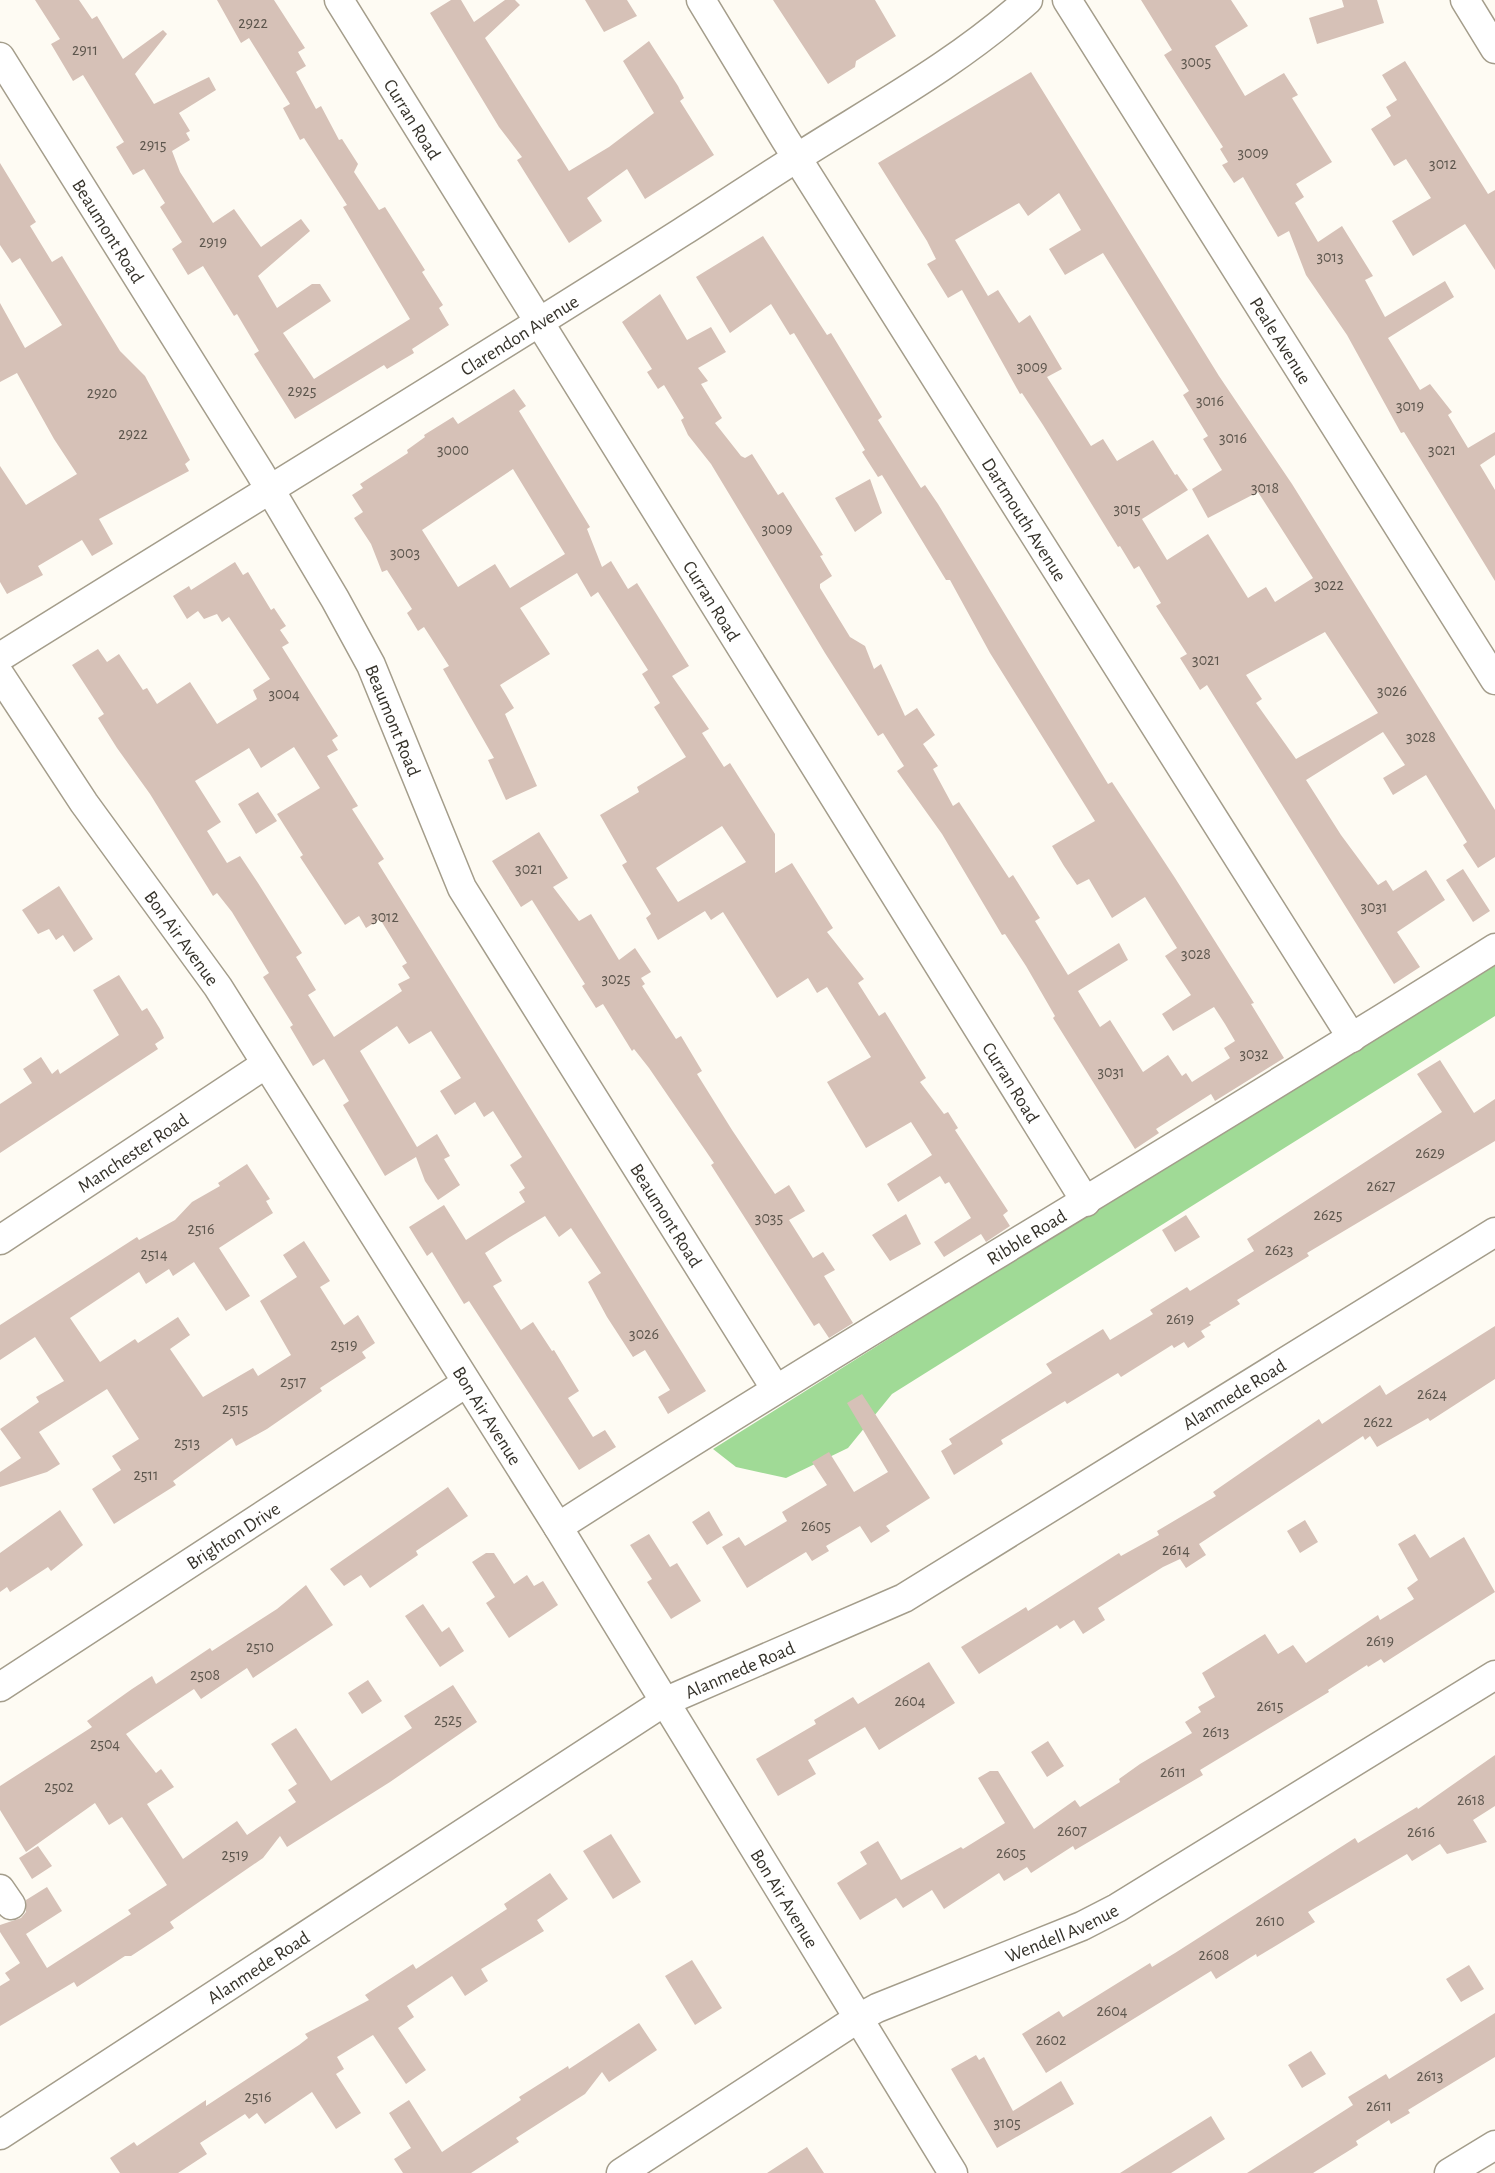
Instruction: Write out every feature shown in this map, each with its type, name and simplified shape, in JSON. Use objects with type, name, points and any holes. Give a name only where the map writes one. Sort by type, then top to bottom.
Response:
[{"type":"street","name":"Curran Road","points":[[339,0],[1086,1202]]},
{"type":"street","name":"Dartmouth Avenue","points":[[701,0],[797,158],[1352,1038]]},
{"type":"street","name":"Clarendon Avenue","points":[[0,657],[540,323],[934,73],[995,29],[1028,0]]},
{"type":"street","name":"Peale Avenue","points":[[1067,0],[1495,680]]},
{"type":"street","points":[[1465,0],[1495,49]]},
{"type":"street","name":"Beaumont Road","points":[[0,57],[269,489],[372,665],[462,888],[775,1388]]},
{"type":"street","name":"Bon Air Avenue","points":[[0,675],[84,803],[218,986],[558,1527],[953,2173]]},
{"type":"street","name":"Ribble Road","points":[[558,1527],[775,1388],[1086,1202],[1495,948]]},
{"type":"street","name":"Manchester Road","points":[[0,1240],[266,1064]]},
{"type":"street","name":"Alanmede Road","points":[[0,2135],[664,1702],[904,1598],[1495,1232]]},
{"type":"street","name":"Brighton Drive","points":[[0,1687],[466,1383]]},
{"type":"street","name":"Wendell Avenue","points":[[621,2173],[857,2019],[877,2008],[1082,1926],[1117,1908],[1495,1675]]},
{"type":"street","points":[[1449,2173],[1495,2145]]},
{"type":"green space","points":[[1495,958],[1495,1016],[892,1394],[848,1448],[786,1478],[736,1467],[713,1449]]},
{"type":"building","points":[[35,0],[79,0],[92,19],[97,16],[123,59],[163,30],[167,34],[135,74],[154,104],[209,77],[216,90],[179,113],[190,131],[186,133],[190,140],[172,151],[180,172],[213,223],[234,209],[261,247],[301,219],[310,231],[258,276],[277,308],[312,284],[320,284],[331,301],[283,333],[314,379],[410,319],[343,207],[347,205],[304,138],[300,140],[283,108],[290,104],[249,38],[241,43],[217,0],[274,0],[305,48],[298,52],[306,66],[296,72],[316,109],[321,106],[339,140],[342,139],[358,164],[354,172],[379,210],[385,207],[425,270],[422,272],[443,305],[439,308],[449,325],[412,349],[414,353],[387,369],[384,365],[295,419],[254,354],[259,351],[237,314],[234,316],[203,266],[188,275],[172,249],[182,242],[160,207],[165,203],[144,169],[133,175],[116,147],[124,142],[83,75],[73,81],[51,44],[60,39]]},
{"type":"building","points":[[451,0],[461,0],[474,22],[505,0],[515,0],[520,5],[485,38],[569,171],[609,147],[654,113],[623,61],[649,41],[678,86],[684,98],[680,101],[714,155],[645,199],[627,169],[587,198],[602,221],[569,243],[517,160],[522,157],[499,127],[430,13]]},
{"type":"building","points":[[585,0],[627,0],[637,16],[604,32]]},
{"type":"building","points":[[773,0],[875,0],[896,36],[856,61],[855,67],[828,84]]},
{"type":"building","points":[[1141,0],[1231,0],[1248,26],[1215,46],[1245,96],[1284,73],[1298,95],[1292,98],[1332,162],[1296,184],[1304,197],[1295,203],[1318,242],[1342,226],[1373,276],[1365,280],[1385,317],[1445,281],[1454,297],[1388,338],[1420,390],[1430,384],[1452,412],[1448,415],[1468,448],[1495,432],[1495,455],[1480,465],[1495,490],[1495,581],[1404,432],[1401,433],[1347,335],[1306,275],[1289,231],[1278,237],[1243,177],[1234,183],[1222,165],[1228,162],[1220,149],[1223,147],[1164,55],[1172,50]]},
{"type":"building","points":[[1342,0],[1377,0],[1384,23],[1317,44],[1309,18],[1344,7]]},
{"type":"building","points":[[1405,61],[1488,194],[1495,190],[1495,270],[1465,224],[1413,256],[1392,221],[1431,198],[1406,159],[1394,166],[1371,129],[1391,116],[1386,107],[1397,100],[1382,75]]},
{"type":"building","points":[[1031,72],[1219,376],[1292,484],[1495,810],[1495,857],[1478,868],[1463,845],[1467,842],[1426,775],[1393,795],[1383,778],[1405,765],[1383,732],[1306,780],[1341,835],[1378,885],[1386,880],[1393,891],[1426,870],[1445,900],[1397,932],[1420,967],[1394,984],[1207,685],[1200,690],[1180,658],[1187,654],[1156,606],[1161,603],[1139,566],[1134,569],[1120,546],[1118,547],[1043,425],[1022,393],[1020,394],[962,290],[948,298],[927,264],[936,259],[927,241],[878,163]],"holes":[[[1059,193],[1081,230],[1049,249],[1065,275],[1103,253],[1189,391],[1183,395],[1208,436],[1203,439],[1222,470],[1192,489],[1208,518],[1258,492],[1313,578],[1275,602],[1266,587],[1248,598],[1208,534],[1167,560],[1142,519],[1188,490],[1153,440],[1117,461],[1103,439],[1091,446],[1047,377],[1062,369],[1030,315],[1019,323],[998,290],[988,296],[955,240],[1019,203],[1028,216]],[[1325,632],[1378,713],[1296,759],[1256,703],[1262,699],[1246,675]]]},
{"type":"building","points":[[0,163],[36,222],[30,226],[52,262],[62,256],[120,351],[145,376],[190,460],[185,464],[189,471],[99,519],[113,544],[92,556],[82,540],[38,566],[43,575],[7,594],[0,582],[0,466],[26,505],[77,474],[17,373],[0,382],[0,303],[25,348],[62,325],[20,258],[12,263],[0,245]]},
{"type":"building","points":[[763,236],[827,335],[831,333],[882,417],[878,420],[921,488],[925,485],[938,504],[1108,784],[1112,782],[1175,878],[1254,1003],[1251,1004],[1284,1058],[1215,1101],[1211,1094],[1156,1129],[1159,1133],[1135,1149],[1053,1018],[1055,1016],[1026,966],[1005,934],[1002,935],[942,834],[897,771],[904,766],[883,733],[878,736],[825,653],[711,464],[688,435],[681,420],[684,418],[664,385],[658,389],[647,372],[652,369],[622,322],[660,294],[687,340],[711,327],[726,352],[698,368],[708,381],[701,384],[722,418],[715,423],[741,456],[745,458],[752,454],[778,495],[783,492],[823,555],[820,556],[832,576],[820,584],[820,588],[850,637],[865,646],[874,669],[881,664],[905,716],[917,708],[935,735],[923,744],[938,766],[933,769],[953,806],[959,802],[1009,878],[1013,875],[1040,918],[1035,921],[1068,975],[1119,943],[1128,960],[1078,991],[1100,1027],[1110,1020],[1143,1072],[1168,1055],[1182,1076],[1186,1073],[1192,1082],[1230,1058],[1224,1048],[1235,1041],[1225,1024],[1214,1007],[1173,1031],[1162,1014],[1191,995],[1165,956],[1177,948],[1145,897],[1112,918],[1089,879],[1077,885],[1064,866],[1052,846],[1095,821],[990,653],[950,580],[946,580],[882,475],[878,477],[862,452],[865,450],[794,333],[790,335],[771,304],[730,333],[696,277]]},
{"type":"building","points":[[514,389],[526,406],[519,411],[590,527],[587,529],[602,567],[611,561],[628,589],[637,583],[689,666],[672,676],[709,729],[702,733],[724,767],[730,763],[775,834],[775,873],[792,863],[833,928],[827,932],[864,979],[858,983],[879,1016],[885,1012],[926,1078],[920,1082],[944,1114],[948,1112],[958,1128],[955,1130],[1008,1211],[1003,1215],[1010,1226],[986,1242],[981,1234],[944,1257],[934,1242],[971,1218],[949,1182],[945,1184],[940,1176],[898,1202],[887,1184],[932,1155],[911,1122],[866,1148],[827,1082],[871,1057],[827,987],[817,993],[808,978],[777,998],[723,912],[711,920],[705,911],[658,940],[646,918],[651,914],[622,865],[627,862],[600,815],[639,792],[637,787],[686,757],[654,707],[660,703],[642,674],[648,670],[598,592],[591,597],[577,573],[520,608],[550,654],[500,685],[514,708],[505,714],[537,786],[506,800],[488,760],[494,758],[443,669],[449,666],[424,627],[418,631],[407,613],[412,609],[387,570],[382,572],[371,544],[354,518],[363,512],[352,495],[363,488],[360,484],[408,453],[407,450],[425,437],[424,435],[453,417],[458,424]],"holes":[[[513,469],[565,554],[510,588],[495,564],[458,587],[422,530]],[[722,826],[746,862],[678,902],[656,868]]]},
{"type":"building","points":[[870,479],[882,513],[855,532],[835,498]]},
{"type":"building","points":[[235,562],[243,575],[248,572],[271,610],[274,608],[286,626],[280,630],[289,643],[282,647],[338,736],[332,740],[338,750],[327,756],[358,806],[352,809],[384,859],[378,863],[706,1391],[668,1414],[658,1397],[670,1390],[645,1350],[633,1357],[607,1317],[588,1282],[601,1273],[571,1228],[559,1237],[545,1216],[510,1237],[485,1253],[502,1281],[493,1286],[521,1330],[533,1322],[552,1351],[554,1350],[579,1391],[568,1398],[593,1437],[605,1430],[616,1447],[579,1470],[469,1301],[464,1304],[432,1252],[427,1256],[409,1227],[444,1205],[466,1240],[525,1202],[519,1192],[525,1188],[510,1165],[522,1157],[493,1111],[484,1117],[475,1102],[455,1115],[440,1091],[461,1078],[431,1031],[409,1044],[397,1026],[360,1051],[417,1147],[437,1134],[450,1156],[444,1159],[460,1185],[438,1200],[425,1181],[416,1157],[385,1176],[343,1105],[349,1101],[324,1059],[313,1066],[290,1027],[293,1025],[263,977],[269,973],[232,912],[217,893],[213,896],[150,794],[117,748],[98,718],[104,714],[72,665],[98,649],[107,662],[119,654],[143,690],[147,688],[157,704],[190,682],[217,724],[257,699],[253,690],[270,679],[229,617],[222,622],[217,614],[204,619],[198,611],[187,619],[173,596],[189,586],[191,590]],"holes":[[[294,747],[320,788],[277,814],[303,855],[300,857],[345,925],[359,916],[366,928],[380,919],[407,963],[402,966],[410,978],[398,984],[402,991],[334,1037],[308,995],[316,990],[296,957],[302,953],[240,856],[227,863],[207,831],[221,822],[195,781],[249,748],[261,768]]]},
{"type":"building","points":[[258,792],[277,821],[256,834],[238,804]]},
{"type":"building","points":[[539,832],[568,878],[553,887],[579,921],[591,914],[619,960],[635,948],[651,972],[641,978],[645,984],[642,986],[676,1039],[681,1036],[702,1071],[697,1074],[732,1130],[775,1194],[789,1185],[805,1211],[789,1220],[813,1258],[823,1252],[835,1270],[824,1276],[853,1323],[829,1338],[819,1323],[814,1326],[711,1165],[714,1163],[649,1068],[634,1049],[632,1051],[603,1004],[596,1008],[582,986],[585,984],[532,900],[521,907],[492,861]]},
{"type":"building","points":[[1463,869],[1490,911],[1473,922],[1446,880]]},
{"type":"building","points":[[59,886],[93,939],[74,952],[63,935],[56,940],[49,929],[38,934],[22,910]]},
{"type":"building","points":[[119,975],[142,1011],[147,1008],[160,1029],[164,1038],[155,1044],[158,1049],[0,1153],[0,1104],[32,1083],[23,1069],[41,1057],[52,1074],[58,1069],[60,1074],[119,1035],[93,990]]},
{"type":"building","points":[[1440,1060],[1474,1113],[1495,1099],[1495,1141],[1307,1253],[1309,1256],[1237,1300],[1240,1304],[1209,1323],[1211,1325],[1201,1331],[1205,1337],[1188,1348],[1184,1342],[1174,1348],[1172,1345],[1121,1377],[1118,1373],[1067,1404],[1065,1401],[1001,1440],[1003,1444],[954,1475],[941,1451],[952,1444],[949,1439],[1052,1373],[1046,1364],[1103,1329],[1110,1340],[1153,1314],[1150,1310],[1187,1287],[1190,1291],[1254,1251],[1247,1239],[1442,1112],[1417,1074]]},
{"type":"building","points":[[247,1164],[270,1199],[266,1201],[273,1213],[219,1248],[250,1296],[226,1311],[194,1262],[173,1276],[169,1269],[146,1284],[139,1272],[70,1318],[100,1362],[135,1339],[138,1343],[178,1317],[190,1335],[170,1349],[203,1397],[253,1368],[258,1376],[291,1355],[260,1301],[297,1277],[283,1255],[304,1241],[330,1281],[320,1287],[344,1325],[358,1315],[375,1343],[362,1352],[366,1358],[320,1388],[322,1391],[267,1429],[236,1446],[232,1438],[173,1481],[176,1485],[114,1524],[92,1489],[121,1470],[112,1456],[139,1439],[107,1389],[39,1432],[60,1464],[47,1472],[0,1487],[0,1472],[21,1458],[0,1429],[39,1402],[36,1397],[64,1381],[35,1337],[0,1360],[0,1325],[137,1237],[139,1240],[175,1220],[192,1202],[220,1186],[218,1183]]},
{"type":"building","points":[[906,1214],[921,1244],[890,1261],[872,1235]]},
{"type":"building","points":[[1186,1215],[1200,1237],[1175,1252],[1162,1230]]},
{"type":"building","points":[[1495,1326],[1495,1379],[1430,1421],[1428,1418],[1377,1447],[1370,1436],[1365,1440],[1363,1436],[1199,1544],[1206,1555],[1186,1568],[1180,1559],[1098,1608],[1105,1620],[1083,1634],[1074,1620],[1060,1629],[1057,1625],[979,1674],[961,1647],[1026,1607],[1028,1611],[1119,1553],[1121,1556],[1159,1535],[1157,1531],[1216,1496],[1213,1492],[1319,1419],[1322,1424],[1380,1385],[1386,1395]]},
{"type":"building","points":[[862,1394],[930,1498],[886,1526],[890,1531],[871,1543],[860,1526],[826,1546],[829,1551],[812,1561],[806,1552],[747,1588],[722,1547],[739,1537],[745,1546],[787,1521],[782,1512],[827,1485],[812,1462],[829,1452],[854,1492],[888,1472],[847,1403]]},
{"type":"building","points":[[448,1487],[468,1516],[416,1551],[418,1555],[370,1588],[361,1575],[344,1586],[330,1569]]},
{"type":"building","points":[[60,1510],[83,1545],[51,1571],[48,1567],[10,1592],[7,1587],[0,1592],[0,1553]]},
{"type":"building","points":[[709,1511],[723,1535],[707,1545],[692,1522]]},
{"type":"building","points":[[1305,1520],[1318,1542],[1300,1553],[1287,1531]]},
{"type":"building","points":[[649,1534],[670,1567],[677,1563],[701,1601],[671,1619],[647,1582],[652,1579],[630,1545]]},
{"type":"building","points":[[1415,1534],[1430,1558],[1464,1537],[1495,1592],[1384,1663],[1381,1659],[1368,1667],[1367,1665],[1328,1690],[1329,1692],[1200,1770],[1203,1775],[1075,1850],[1073,1846],[1031,1873],[1027,1867],[1004,1881],[999,1873],[944,1909],[932,1890],[903,1908],[896,1898],[860,1920],[837,1883],[867,1864],[860,1852],[878,1841],[901,1880],[961,1847],[963,1849],[1005,1823],[978,1778],[990,1771],[998,1771],[1034,1829],[1075,1800],[1080,1807],[1120,1782],[1119,1779],[1140,1764],[1192,1733],[1185,1722],[1201,1712],[1198,1707],[1215,1697],[1202,1673],[1265,1634],[1278,1654],[1293,1645],[1306,1663],[1378,1615],[1380,1620],[1414,1599],[1407,1588],[1418,1580],[1398,1544]]},
{"type":"building","points":[[486,1553],[494,1553],[514,1584],[527,1575],[534,1586],[543,1581],[558,1605],[509,1638],[486,1603],[495,1597],[472,1562]]},
{"type":"building","points":[[306,1585],[333,1625],[253,1678],[247,1668],[201,1699],[194,1689],[126,1734],[156,1773],[161,1769],[174,1787],[147,1804],[183,1859],[237,1821],[247,1835],[296,1802],[288,1790],[297,1784],[271,1744],[296,1728],[331,1781],[412,1728],[404,1716],[453,1685],[477,1722],[390,1782],[287,1847],[280,1836],[263,1858],[170,1922],[174,1928],[131,1956],[125,1956],[77,1987],[74,1982],[0,2026],[0,1986],[10,1980],[5,1973],[20,1963],[0,1932],[0,1925],[21,1918],[26,1912],[26,1900],[47,1887],[62,1911],[26,1934],[47,1968],[131,1914],[128,1910],[167,1885],[122,1817],[109,1825],[95,1803],[26,1852],[0,1810],[0,1786],[92,1727],[87,1721],[132,1689],[152,1676],[156,1684],[210,1648],[212,1651],[277,1609]]},
{"type":"building","points":[[423,1604],[442,1632],[449,1627],[464,1651],[440,1667],[405,1616]]},
{"type":"building","points":[[929,1662],[955,1703],[879,1750],[865,1727],[808,1760],[816,1774],[778,1796],[756,1759],[816,1724],[814,1720],[853,1697],[858,1704]]},
{"type":"building","points":[[368,1680],[382,1701],[362,1714],[348,1693]]},
{"type":"building","points":[[1048,1741],[1064,1766],[1047,1777],[1031,1752]]},
{"type":"building","points":[[1495,1755],[1495,1806],[1473,1820],[1487,1842],[1447,1854],[1440,1844],[1412,1861],[1407,1854],[1308,1912],[1315,1922],[1216,1979],[1211,1971],[1046,2073],[1022,2034],[1059,2011],[1063,2017],[1150,1963],[1152,1967],[1355,1838],[1358,1843],[1417,1807],[1418,1809]]},
{"type":"building","points":[[611,1834],[641,1882],[613,1899],[583,1851]]},
{"type":"building","points":[[38,1846],[52,1866],[32,1879],[19,1858]]},
{"type":"building","points":[[550,1873],[568,1899],[537,1920],[544,1931],[481,1969],[488,1981],[465,1996],[452,1976],[407,2006],[414,2017],[398,2028],[426,2070],[406,2084],[373,2035],[337,2057],[344,2069],[336,2074],[361,2113],[336,2129],[312,2092],[265,2124],[257,2113],[249,2119],[245,2114],[200,2143],[207,2154],[178,2173],[120,2173],[110,2158],[134,2142],[137,2146],[206,2100],[206,2106],[299,2045],[308,2038],[305,2034],[369,2000],[365,1995],[413,1964],[416,1969],[507,1909],[504,1904]]},
{"type":"building","points":[[692,1960],[722,2008],[695,2025],[665,1976]]},
{"type":"building","points":[[1469,1965],[1484,1989],[1461,2002],[1446,1979]]},
{"type":"building","points":[[1495,2013],[1495,2057],[1408,2110],[1410,2113],[1391,2124],[1389,2120],[1356,2141],[1358,2145],[1313,2173],[1247,2173],[1353,2105],[1348,2097],[1386,2074],[1389,2079]]},
{"type":"building","points":[[639,2023],[657,2050],[609,2082],[602,2072],[585,2094],[516,2138],[519,2142],[471,2173],[403,2173],[394,2159],[411,2148],[389,2113],[409,2100],[442,2152],[521,2100],[519,2097],[568,2066],[569,2069]]},
{"type":"building","points":[[1311,2051],[1326,2074],[1302,2088],[1288,2065]]},
{"type":"building","points":[[976,2055],[979,2060],[984,2057],[1013,2111],[1061,2081],[1074,2104],[997,2148],[951,2069]]},
{"type":"building","points":[[1211,2116],[1225,2139],[1171,2173],[1120,2173]]},
{"type":"building","points":[[807,2147],[824,2173],[767,2173]]}]
